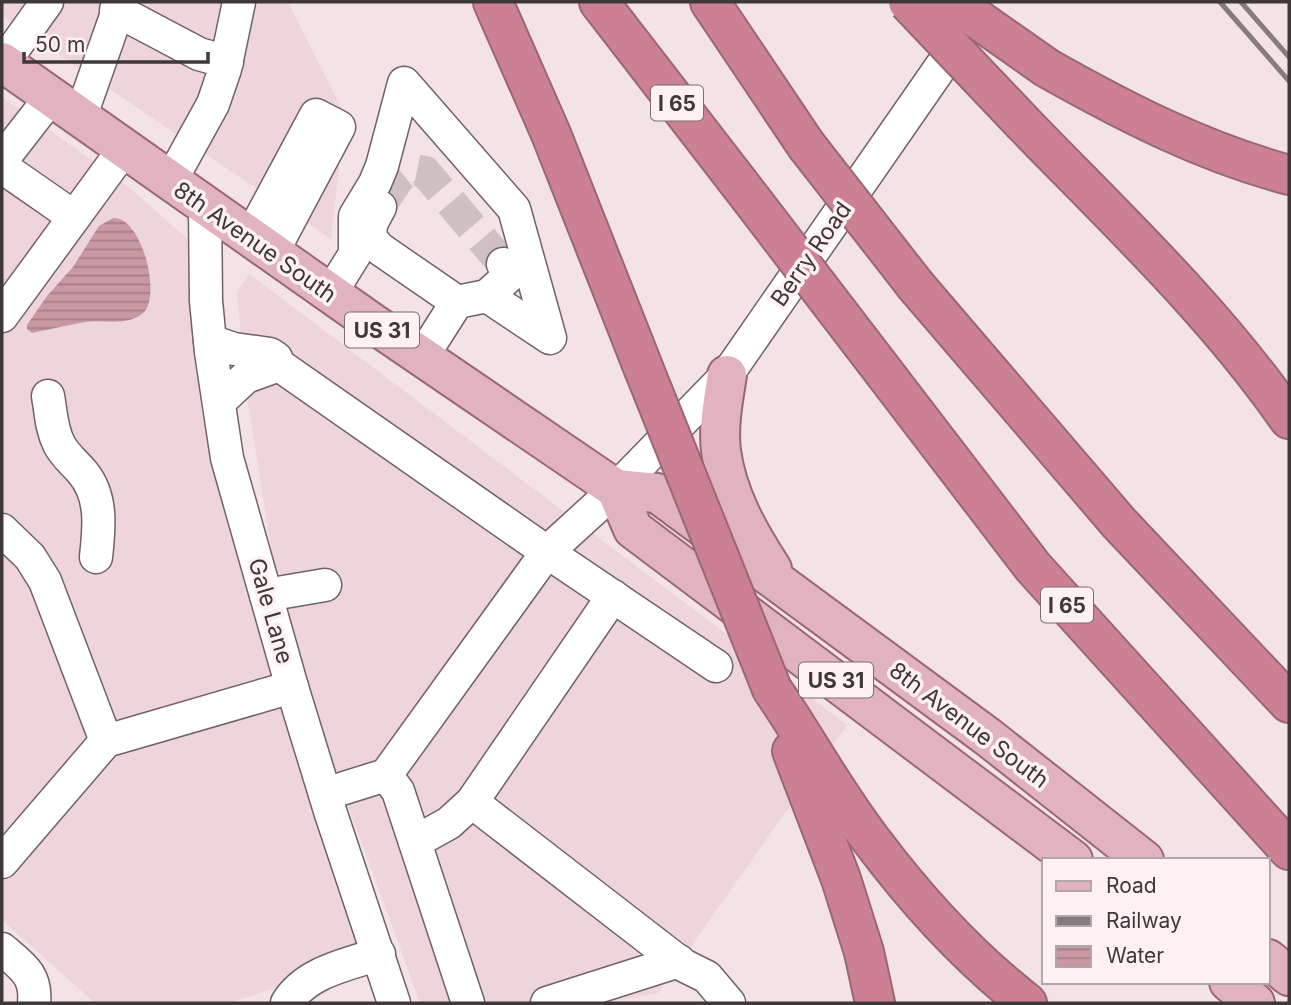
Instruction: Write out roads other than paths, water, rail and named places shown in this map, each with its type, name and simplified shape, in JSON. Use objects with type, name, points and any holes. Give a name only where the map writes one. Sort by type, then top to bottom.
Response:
[{"type":"highway","points":[[493,2],[538,104],[772,689],[795,759],[845,891],[864,952],[875,1003]]},
{"type":"highway","name":"I 65","points":[[599,2],[1033,567],[1289,850]]},
{"type":"highway","points":[[710,2],[806,145],[916,286],[1119,523],[1289,703]]},
{"type":"highway","points":[[908,2],[1178,282],[1271,393],[1289,419]]},
{"type":"highway","points":[[953,2],[1047,68],[1149,123],[1233,159],[1289,174]]},
{"type":"highway","points":[[772,689],[854,816],[894,869],[965,948],[1027,1003]]},
{"type":"main road","name":"8th Avenue South","points":[[2,64],[330,294],[615,489],[657,493],[988,737],[1141,858]]},
{"type":"main road","points":[[727,375],[721,414],[721,450],[731,494],[745,527],[782,586]]},
{"type":"main road","name":"8th Avenue South","points":[[615,489],[633,529],[1070,858]]},
{"type":"main road","points":[[1270,961],[1289,976]]},
{"type":"main road","points":[[1231,984],[1255,1003]]},
{"type":"street","points":[[2,64],[47,2]]},
{"type":"street","points":[[170,182],[213,104],[227,62],[239,2]]},
{"type":"street","name":"Berry Road","points":[[386,775],[547,552],[615,489],[727,375],[985,2]]},
{"type":"street","points":[[2,160],[66,107],[119,6],[199,54],[227,62]]},
{"type":"street","points":[[330,294],[355,254],[355,216],[382,166],[404,83],[514,209],[550,338],[380,250],[370,238],[371,224],[384,200]]},
{"type":"street","points":[[2,316],[124,149]]},
{"type":"street","points":[[2,167],[74,216]]},
{"type":"street","name":"Gale Lane","points":[[205,206],[206,301],[228,458],[292,687],[394,1003]]},
{"type":"street","points":[[422,357],[472,299],[511,274],[503,264]]},
{"type":"street","points":[[210,341],[234,349],[270,354],[276,358],[279,365],[716,666]]},
{"type":"street","points":[[219,402],[246,377],[279,365]]},
{"type":"street","points":[[48,396],[52,424],[59,445],[83,473],[94,494],[99,516],[96,557]]},
{"type":"street","points":[[2,530],[30,557],[45,581],[106,741]]},
{"type":"street","points":[[266,595],[325,585]]},
{"type":"street","points":[[415,842],[449,823],[472,802],[613,596]]},
{"type":"street","points":[[2,862],[106,741],[292,687]]},
{"type":"street","points":[[325,794],[386,775],[398,791],[468,1003]]},
{"type":"street","points":[[472,802],[679,961],[708,977],[729,1003]]},
{"type":"street","points":[[2,949],[26,971],[36,988],[34,1003]]},
{"type":"street","points":[[287,1003],[300,986],[318,974],[379,954]]},
{"type":"street","points":[[547,1003],[679,961]]},
{"type":"water","points":[[113,218],[123,221],[133,230],[146,259],[150,291],[143,313],[130,320],[85,322],[32,333],[27,329],[27,325],[47,296],[73,267],[99,226]]},
{"type":"tunnel","points":[[384,200],[399,178],[410,169],[425,172],[503,264]]},
{"type":"railway","points":[[1220,2],[1289,81]]},
{"type":"railway","points":[[1241,2],[1289,57]]}]
